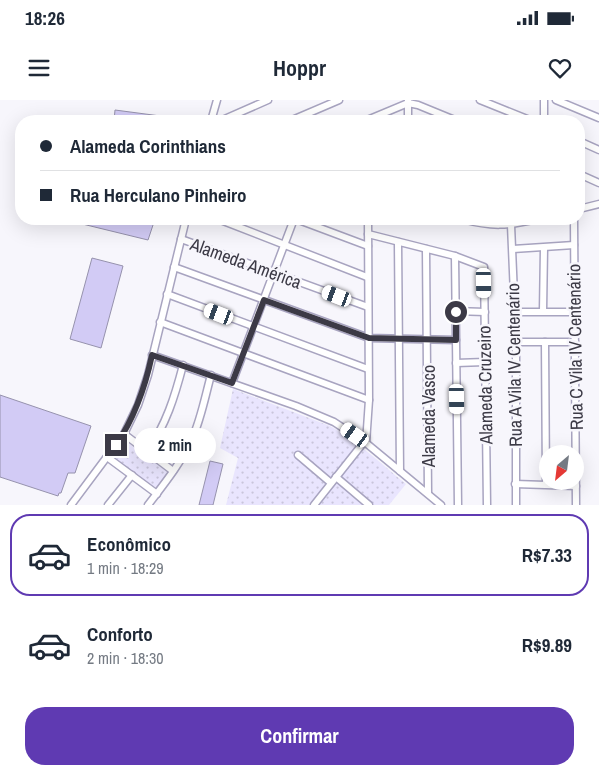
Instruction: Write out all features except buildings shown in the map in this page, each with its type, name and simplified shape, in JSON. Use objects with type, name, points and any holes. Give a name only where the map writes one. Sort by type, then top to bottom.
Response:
[{"type":"street","points":[[213,115],[217,100]]},
{"type":"street","points":[[234,115],[268,100]]},
{"type":"street","points":[[304,115],[339,100]]},
{"type":"street","points":[[480,100],[517,115]]},
{"type":"street","points":[[544,100],[544,115]]},
{"type":"street","points":[[556,100],[599,118]]},
{"type":"street","points":[[379,115],[408,102],[442,115]]},
{"type":"street","points":[[408,102],[408,115]]},
{"type":"street","points":[[585,144],[599,150]]},
{"type":"street","points":[[585,177],[599,183]]},
{"type":"street","points":[[585,208],[599,204]]},
{"type":"street","points":[[71,505],[124,434],[138,405],[184,225]]},
{"type":"street","points":[[233,225],[368,277]]},
{"type":"street","points":[[232,383],[293,225]]},
{"type":"street","points":[[311,225],[368,246]]},
{"type":"street","points":[[314,505],[365,442],[369,400],[368,225]]},
{"type":"street","points":[[493,225],[511,225]]},
{"type":"street","name":"Rua A Vila IV Centenário","points":[[511,225],[516,342],[516,505]]},
{"type":"street","name":"Rua C Vila IV Centenário","points":[[574,225],[576,445]]},
{"type":"street","points":[[368,234],[455,256],[458,505]]},
{"type":"street","name":"Alameda América","points":[[181,239],[368,307]]},
{"type":"street","points":[[398,242],[400,471]]},
{"type":"street","points":[[513,249],[574,246]]},
{"type":"street","points":[[543,311],[544,248]]},
{"type":"street","name":"Alameda Vasco","points":[[426,249],[428,494]]},
{"type":"street","name":"Alameda Cruzeiro","points":[[455,256],[483,266],[487,505]]},
{"type":"street","points":[[174,267],[369,338],[456,340]]},
{"type":"street","points":[[167,294],[368,369]]},
{"type":"street","points":[[456,312],[485,312]]},
{"type":"street","points":[[514,312],[575,312]]},
{"type":"street","points":[[160,322],[369,400]]},
{"type":"street","points":[[516,342],[575,342]]},
{"type":"street","name":"Rua C Vila IV Centenário","points":[[545,342],[546,445]]},
{"type":"street","points":[[152,355],[318,415],[346,429],[365,442],[441,505]]},
{"type":"street","points":[[456,363],[485,362]]},
{"type":"street","points":[[147,452],[169,413],[183,365]]},
{"type":"street","points":[[148,505],[173,472],[191,441],[211,375]]},
{"type":"street","points":[[124,434],[173,472]]},
{"type":"street","points":[[298,455],[369,505]]},
{"type":"street","points":[[107,457],[157,494]]},
{"type":"street","points":[[108,505],[132,474]]},
{"type":"street","points":[[516,484],[539,484]]},
{"type":"street","name":"Rua C Vila IV Centenário","points":[[576,490],[576,505]]},
{"type":"shaded area","points":[[233,389],[330,426],[360,446],[406,484],[389,505],[226,505],[238,458],[220,448]]},
{"type":"shaded area","points":[[124,440],[167,472],[157,488],[109,455]]},
{"type":"route","points":[[116,445],[124,434],[144,390],[152,355],[232,383],[264,300],[369,338],[456,340],[456,312]]}]
